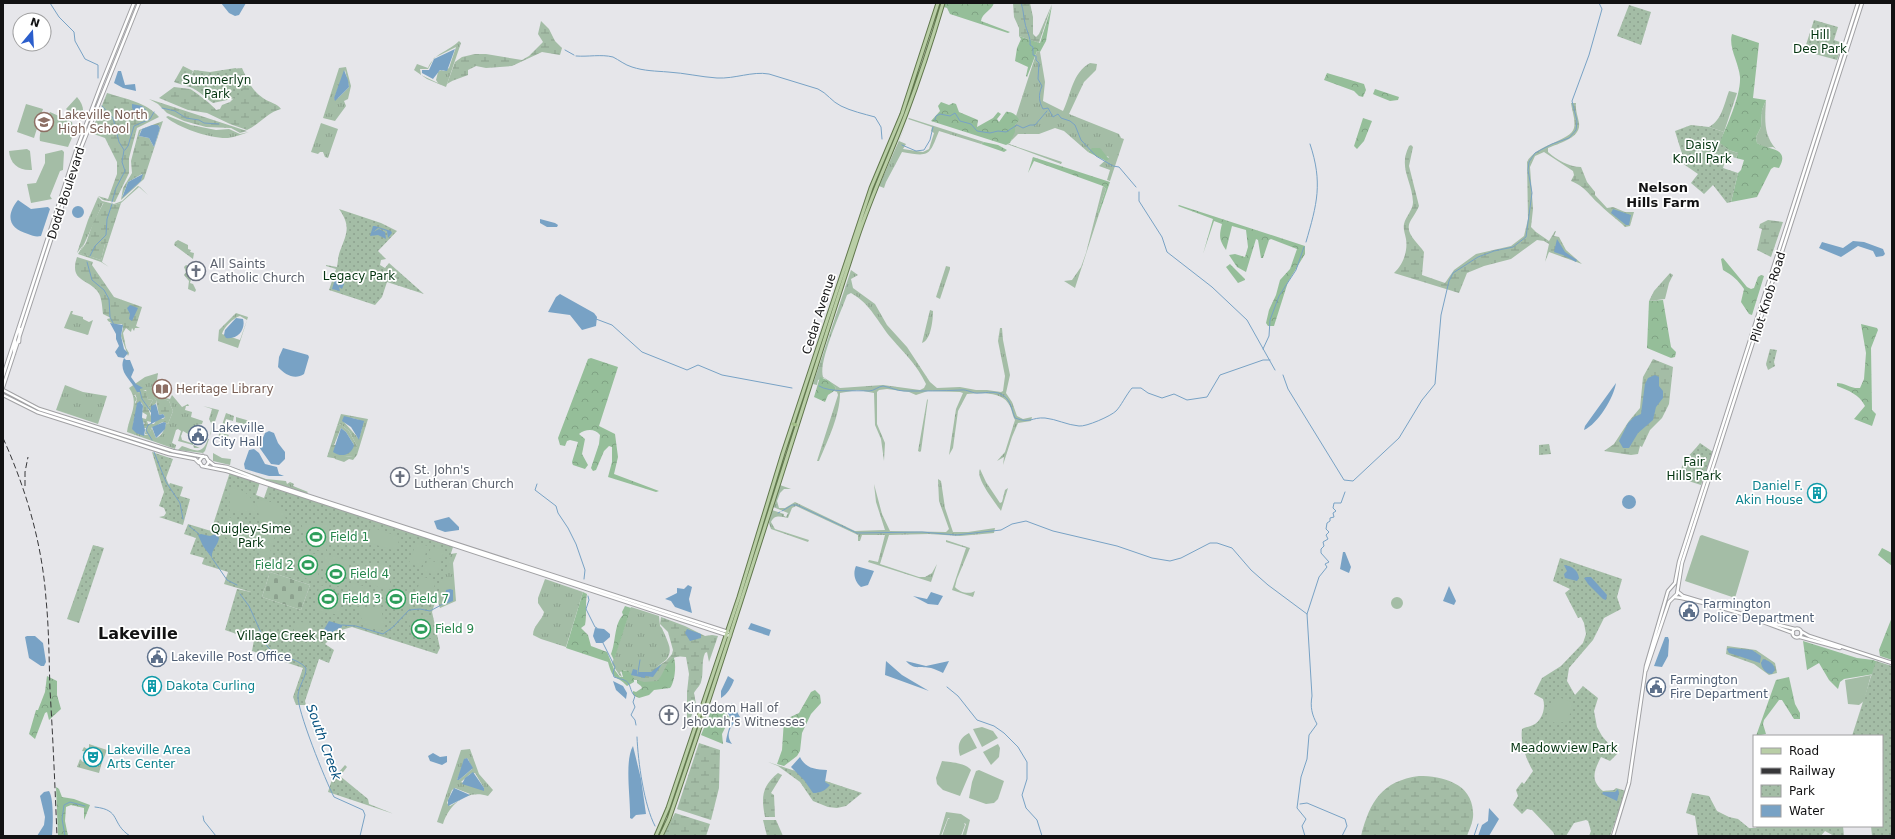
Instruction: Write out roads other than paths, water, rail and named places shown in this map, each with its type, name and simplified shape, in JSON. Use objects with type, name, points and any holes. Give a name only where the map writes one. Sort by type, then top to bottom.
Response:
[{"type":"main road","name":"Dodd Boulevard","points":[[3,376],[71,165],[100,85],[134,3]]},
{"type":"main road","name":"Dodd Boulevard","points":[[3,387],[91,121],[139,3]]},
{"type":"main road","name":"Cedar Avenue","points":[[729,634],[871,188],[902,114],[938,3]]},
{"type":"main road","name":"Cedar Avenue","points":[[795,424],[860,231],[906,115],[943,3]]},
{"type":"main road","name":"Pilot Knob Road","points":[[1667,594],[1675,583],[1680,559],[1858,3]]},
{"type":"main road","name":"Pilot Knob Road","points":[[1677,592],[1682,563],[1862,3]]},
{"type":"main road","points":[[104,89],[104,82],[112,56]]},
{"type":"main road","points":[[91,121],[100,94],[100,85]]},
{"type":"main road","points":[[23,311],[26,314],[26,320]]},
{"type":"main road","points":[[19,342],[20,323]]},
{"type":"main road","points":[[14,356],[15,339]]},
{"type":"main road","points":[[3,390],[39,409],[173,451],[207,457],[214,465],[227,467],[266,482],[729,634]]},
{"type":"main road","points":[[3,396],[37,412],[169,454],[195,459],[202,466],[227,471],[729,634]]},
{"type":"main road","points":[[199,463],[199,459],[203,456]]},
{"type":"main road","points":[[205,466],[209,461]]},
{"type":"main road","points":[[1671,588],[1683,596],[1714,605],[1793,633],[1795,637],[1848,649]]},
{"type":"main road","points":[[1646,670],[1669,602],[1677,592]]},
{"type":"main road","points":[[1613,836],[1631,778],[1646,670],[1667,594],[1674,597],[1714,605]]},
{"type":"main road","points":[[1760,621],[1799,629],[1808,636],[1892,663]]},
{"type":"main road","points":[[1793,633],[1795,629]]},
{"type":"main road","points":[[1800,637],[1802,632]]},
{"type":"main road","points":[[656,836],[666,814],[729,634]]},
{"type":"main road","points":[[661,836],[669,819],[729,634]]},
{"type":"water","points":[[221,3],[246,3],[239,15],[235,16],[229,13]]},
{"type":"water","points":[[455,49],[447,71],[440,70],[433,79],[422,73],[422,70],[429,70],[434,59]]},
{"type":"water","points":[[344,70],[349,87],[335,101],[334,98]]},
{"type":"water","points":[[118,71],[121,71],[125,85],[135,84],[136,91],[123,88],[114,83]]},
{"type":"water","points":[[132,104],[142,106],[146,110],[136,115],[132,108]]},
{"type":"water","points":[[152,125],[158,125],[160,128],[154,147],[149,138],[139,136],[142,129]]},
{"type":"water","points":[[143,174],[141,181],[122,198],[128,182]]},
{"type":"water","points":[[18,200],[31,209],[48,207],[50,209],[41,236],[34,236],[22,232],[13,225],[10,216],[11,211]]},
{"type":"water","points":[[76,206],[80,206],[84,212],[80,218],[76,218],[72,214],[72,210]]},
{"type":"water","points":[[1613,209],[1631,215],[1629,225],[1626,225],[1611,213]]},
{"type":"water","points":[[540,219],[558,225],[557,227],[547,227],[540,223]]},
{"type":"water","points":[[373,226],[391,231],[392,233],[388,238],[387,231],[378,228],[373,232],[379,229],[385,232],[386,239],[378,235],[370,236]]},
{"type":"water","points":[[1557,239],[1565,252],[1577,260],[1576,262],[1554,252]]},
{"type":"water","points":[[1853,241],[1864,242],[1883,249],[1885,254],[1883,256],[1876,257],[1873,251],[1858,246],[1841,257],[1819,248],[1822,242],[1843,248]]},
{"type":"water","points":[[337,273],[341,278],[337,284],[339,286],[341,279],[344,284],[342,289],[339,287],[340,291],[332,289]]},
{"type":"water","points":[[560,294],[594,313],[597,317],[596,326],[582,330],[570,315],[548,312],[556,297]]},
{"type":"water","points":[[130,305],[138,308],[132,321],[129,319],[130,314],[127,308]]},
{"type":"water","points":[[236,318],[243,319],[244,323],[242,330],[237,336],[226,338],[224,335],[225,330]]},
{"type":"water","points":[[110,323],[123,325],[121,336],[124,349],[128,353],[124,358],[118,357],[115,352],[119,346],[116,339],[116,334]]},
{"type":"water","points":[[283,348],[308,355],[309,357],[304,374],[297,377],[290,376],[278,367],[279,357]]},
{"type":"water","points":[[124,358],[126,360],[130,360],[134,370],[131,377],[136,384],[143,388],[140,389],[140,392],[137,392],[124,372]]},
{"type":"water","points":[[1655,375],[1659,377],[1659,386],[1663,391],[1663,398],[1656,407],[1653,420],[1638,433],[1629,448],[1623,448],[1619,441],[1628,423],[1634,417],[1641,414],[1645,384],[1648,378]]},
{"type":"water","points":[[1616,383],[1609,402],[1600,416],[1595,422],[1584,430],[1585,426]]},
{"type":"water","points":[[140,401],[143,406],[142,417],[145,430],[144,436],[136,433],[132,429],[137,403]]},
{"type":"water","points":[[156,404],[159,415],[163,414],[165,417],[151,424],[151,406]]},
{"type":"water","points":[[344,416],[364,421],[359,440],[351,427],[342,421]]},
{"type":"water","points":[[164,422],[166,423],[165,429],[156,438],[152,427]]},
{"type":"water","points":[[341,428],[346,432],[354,445],[349,453],[339,455],[333,452]]},
{"type":"water","points":[[269,431],[274,433],[278,443],[285,452],[285,459],[279,465],[271,464],[259,447],[265,433]]},
{"type":"water","points":[[254,449],[259,453],[265,464],[277,467],[279,474],[284,476],[269,476],[245,469],[244,464],[249,450]]},
{"type":"water","points":[[1626,495],[1632,495],[1636,499],[1636,505],[1632,509],[1626,509],[1622,505],[1622,499]]},
{"type":"water","points":[[449,517],[459,527],[459,530],[445,532],[437,529],[434,521]]},
{"type":"water","points":[[201,534],[210,536],[216,534],[219,538],[212,558],[203,546],[198,535]]},
{"type":"water","points":[[1343,552],[1345,552],[1351,567],[1349,573],[1340,569]]},
{"type":"water","points":[[1564,565],[1572,567],[1576,571],[1579,578],[1577,581],[1565,578],[1564,574],[1567,571]]},
{"type":"water","points":[[856,566],[874,571],[868,585],[861,587],[857,582],[854,574]]},
{"type":"water","points":[[1591,577],[1607,595],[1606,600],[1603,599],[1588,584],[1584,578]]},
{"type":"water","points":[[688,585],[692,587],[689,599],[692,613],[675,607],[671,601],[665,599],[677,593],[677,588],[684,589]]},
{"type":"water","points":[[1449,586],[1456,601],[1454,605],[1443,601]]},
{"type":"water","points":[[446,590],[453,590],[453,601],[443,605]]},
{"type":"water","points":[[931,592],[943,596],[938,605],[928,604],[913,596],[927,599]]},
{"type":"water","points":[[329,621],[342,625],[342,627],[325,638],[323,631]]},
{"type":"water","points":[[751,623],[771,630],[769,636],[748,629]]},
{"type":"water","points":[[595,628],[604,629],[610,634],[610,637],[603,643],[596,643],[593,636]]},
{"type":"water","points":[[687,629],[701,634],[701,638],[690,641],[685,633]]},
{"type":"water","points":[[35,636],[43,643],[46,662],[44,666],[41,666],[29,658],[25,637]]},
{"type":"water","points":[[1665,637],[1668,637],[1669,640],[1668,656],[1662,667],[1654,666]]},
{"type":"water","points":[[1727,649],[1752,650],[1761,656],[1760,663],[1729,653]]},
{"type":"water","points":[[1763,659],[1774,666],[1775,670],[1772,674],[1763,669],[1761,663]]},
{"type":"water","points":[[886,661],[902,675],[929,691],[885,675]]},
{"type":"water","points":[[906,661],[926,666],[949,661],[943,673],[936,669],[914,667]]},
{"type":"water","points":[[662,664],[653,677],[645,676],[645,678],[631,675],[633,669],[637,670],[637,675],[638,672],[651,672]]},
{"type":"water","points":[[728,676],[734,680],[729,690],[721,698],[721,691]]},
{"type":"water","points":[[613,681],[623,686],[627,693],[626,699],[616,690]]},
{"type":"water","points":[[732,703],[740,717],[730,729],[729,737],[732,744],[726,742],[730,718],[726,711]]},
{"type":"water","points":[[633,746],[641,779],[646,814],[636,815],[632,819],[630,818],[628,771],[630,753]]},
{"type":"water","points":[[433,753],[440,757],[447,756],[447,762],[442,765],[430,761],[428,756]]},
{"type":"water","points":[[800,757],[808,766],[815,769],[827,770],[825,782],[830,785],[826,789],[813,793],[804,780],[791,767]]},
{"type":"water","points":[[467,758],[473,768],[457,780],[464,759]]},
{"type":"water","points":[[473,772],[484,788],[484,791],[462,784],[465,778]]},
{"type":"water","points":[[454,788],[470,795],[448,806],[448,800]]},
{"type":"water","points":[[1618,789],[1619,793],[1617,801],[1602,794],[1603,792],[1615,792]]},
{"type":"water","points":[[49,791],[51,795],[53,819],[52,836],[37,836],[44,825],[45,817],[40,796],[44,792]]},
{"type":"water","points":[[1489,808],[1499,819],[1489,836],[1478,836],[1482,825],[1488,821]]},
{"type":"waterway","name":"South Creek","points":[[50,3],[59,17],[74,32],[75,41],[85,59],[98,65],[98,78]]},
{"type":"waterway","points":[[1021,3],[1030,39],[1030,45],[1033,47],[1033,55],[1036,56],[1036,60],[1039,63],[1038,79],[1042,86],[1040,98],[1043,109],[1048,108],[1053,117],[1058,114],[1061,118],[1070,121],[1075,125],[1081,140],[1096,156],[1113,166],[1119,167],[1136,187]]},
{"type":"waterway","points":[[1283,375],[1288,389],[1344,480],[1353,481],[1399,438],[1422,400],[1435,384],[1441,315],[1449,281],[1453,273],[1478,257],[1494,251],[1513,247],[1526,237],[1532,193],[1528,170],[1529,162],[1535,153],[1552,144],[1569,138],[1576,130],[1577,121],[1572,101],[1589,55],[1602,9],[1599,3]]},
{"type":"waterway","points":[[565,50],[574,55]]},
{"type":"waterway","points":[[576,56],[608,56],[613,57],[629,66],[650,71],[711,77],[724,78],[763,73],[769,74],[818,89],[841,106],[875,117],[881,127],[882,139]]},
{"type":"waterway","name":"South Creek","points":[[102,106],[113,118],[119,142],[124,150],[122,162],[125,171],[116,188],[112,202]]},
{"type":"waterway","points":[[162,108],[175,111],[186,118],[199,120],[204,123],[219,124]]},
{"type":"waterway","points":[[935,120],[936,116],[940,114],[950,116],[955,113],[960,121],[971,124],[977,131],[990,133],[998,131],[1006,132],[1017,125],[1023,128],[1030,125],[1035,125],[1047,111]]},
{"type":"waterway","points":[[125,150],[128,146],[134,126],[150,119],[154,112]]},
{"type":"waterway","points":[[902,145],[916,151],[924,150],[930,140],[933,127]]},
{"type":"waterway","points":[[1306,242],[1316,205],[1317,193],[1316,170],[1310,144]]},
{"type":"waterway","points":[[1139,192],[1139,201],[1162,237],[1167,252],[1212,287],[1247,320],[1275,370]]},
{"type":"waterway","name":"South Creek","points":[[90,256],[95,246],[106,235],[107,219],[112,204]]},
{"type":"waterway","points":[[1263,349],[1269,336],[1270,320],[1279,296],[1296,270],[1304,247]]},
{"type":"waterway","name":"South Creek","points":[[87,262],[92,280],[104,290],[109,299],[110,317],[114,325]]},
{"type":"waterway","points":[[596,319],[612,325],[642,352],[687,370],[698,365],[722,375],[792,388]]},
{"type":"waterway","points":[[819,386],[829,390],[843,391],[871,391],[883,386],[904,391],[963,390],[977,393],[995,392],[1006,398],[1010,403],[1015,418],[1020,420],[1045,418],[1082,426],[1098,421],[1113,413],[1118,409],[1132,388],[1141,388],[1148,393],[1162,398],[1174,394],[1187,400],[1207,397],[1220,375],[1263,360],[1270,360]]},
{"type":"waterway","name":"South Creek","points":[[140,391],[142,399],[152,413]]},
{"type":"waterway","name":"South Creek","points":[[152,423],[148,425],[146,430],[152,440]]},
{"type":"waterway","name":"South Creek","points":[[154,452],[166,482],[180,503],[183,519]]},
{"type":"waterway","points":[[537,484],[535,490],[556,506],[558,513],[576,544],[585,570],[584,579]]},
{"type":"waterway","points":[[1305,836],[1302,826],[1306,819],[1297,808],[1301,777],[1307,759],[1309,735],[1317,724],[1311,707],[1312,696],[1307,614],[1319,577],[1327,567],[1325,564],[1329,562],[1321,553],[1321,549],[1324,546],[1323,542],[1328,539],[1326,535],[1329,532],[1326,529],[1327,523],[1330,521],[1330,518],[1334,517],[1333,513],[1336,511],[1333,508],[1334,503],[1341,503],[1345,492]]},
{"type":"waterway","points":[[782,511],[792,505],[797,505],[857,533],[922,532],[956,535],[1001,530],[1012,524],[1026,521],[1053,531],[1117,546],[1152,558],[1170,561],[1181,558],[1210,543],[1217,543],[1232,548],[1251,570],[1268,585],[1307,614]]},
{"type":"waterway","name":"South Creek","points":[[189,526],[199,534]]},
{"type":"waterway","name":"South Creek","points":[[212,558],[227,580],[237,585]]},
{"type":"waterway","name":"South Creek","points":[[240,594],[249,606],[267,646],[276,653],[297,661],[306,668],[298,695],[306,729],[334,797],[363,810],[365,815],[360,836]]},
{"type":"waterway","points":[[588,596],[589,600],[586,609],[595,627],[597,628]]},
{"type":"waterway","points":[[342,625],[356,626],[383,634],[393,627],[409,610],[420,609],[430,611],[443,604]]},
{"type":"waterway","points":[[603,643],[615,667],[613,673],[614,677],[627,681],[635,696],[633,702],[635,707],[631,715],[635,720],[636,725]]},
{"type":"waterway","points":[[638,672],[640,660]]},
{"type":"waterway","points":[[947,687],[958,696],[977,720],[994,726],[1004,733],[1018,747],[1027,762],[1027,779],[1022,795],[1026,808],[1037,820],[1042,836]]},
{"type":"waterway","points":[[637,737],[642,783],[651,817],[655,826]]},
{"type":"waterway","points":[[65,836],[62,819],[64,805],[70,802],[85,806]]},
{"type":"waterway","points":[[1300,804],[1307,803],[1345,819],[1347,826],[1342,836]]},
{"type":"waterway","points":[[95,807],[109,811],[113,814],[120,826],[130,836]]},
{"type":"waterway","points":[[203,816],[204,821],[216,836]]},
{"type":"waterway","points":[[1474,836],[1478,824]]},
{"type":"railway","points":[[3,438],[19,477],[32,517],[44,578],[48,622],[57,836]]},
{"type":"railway","points":[[25,486],[25,472],[28,457]]},
{"type":"place","name":"Lakeville North High School","points":[[44,122]]},
{"type":"place","name":"All Saints Catholic Church","points":[[196,271]]},
{"type":"place","name":"Heritage Library","points":[[162,389]]},
{"type":"place","name":"Lakeville City Hall","points":[[198,435]]},
{"type":"place","name":"St. John's Lutheran Church","points":[[400,477]]},
{"type":"place","name":"Daniel F. Akin House","points":[[1817,493]]},
{"type":"place","name":"Field 1","points":[[316,537]]},
{"type":"place","name":"Field 2","points":[[308,565]]},
{"type":"place","name":"Field 4","points":[[336,574]]},
{"type":"place","name":"Field 3","points":[[328,599]]},
{"type":"place","name":"Field 7","points":[[396,599]]},
{"type":"place","name":"Farmington Police Department","points":[[1689,611]]},
{"type":"place","name":"Field 9","points":[[421,629]]},
{"type":"place","name":"Lakeville Post Office","points":[[157,657]]},
{"type":"place","name":"Dakota Curling","points":[[152,686]]},
{"type":"place","name":"Farmington Fire Department","points":[[1656,687]]},
{"type":"place","name":"Kingdom Hall of Jehovah's Witnesses","points":[[669,715]]},
{"type":"place","name":"Lakeville Area Arts Center","points":[[93,757]]},
{"type":"district","name":"Nelson Hills Farm","points":[[1663,194]]},
{"type":"district","name":"Lakeville","points":[[138,633]]},
{"type":"park label","name":"Hill Dee Park","points":[[1820,42]]},
{"type":"park label","name":"Summerlyn Park","points":[[217,87]]},
{"type":"park label","name":"Daisy Knoll Park","points":[[1702,152]]},
{"type":"park label","name":"Legacy Park","points":[[359,276]]},
{"type":"park label","name":"Fair Hills Park","points":[[1694,469]]},
{"type":"park label","name":"Quigley-Sime Park","points":[[251,536]]},
{"type":"park label","name":"Village Creek Park","points":[[291,636]]},
{"type":"park label","name":"Meadowview Park","points":[[1564,748]]}]
